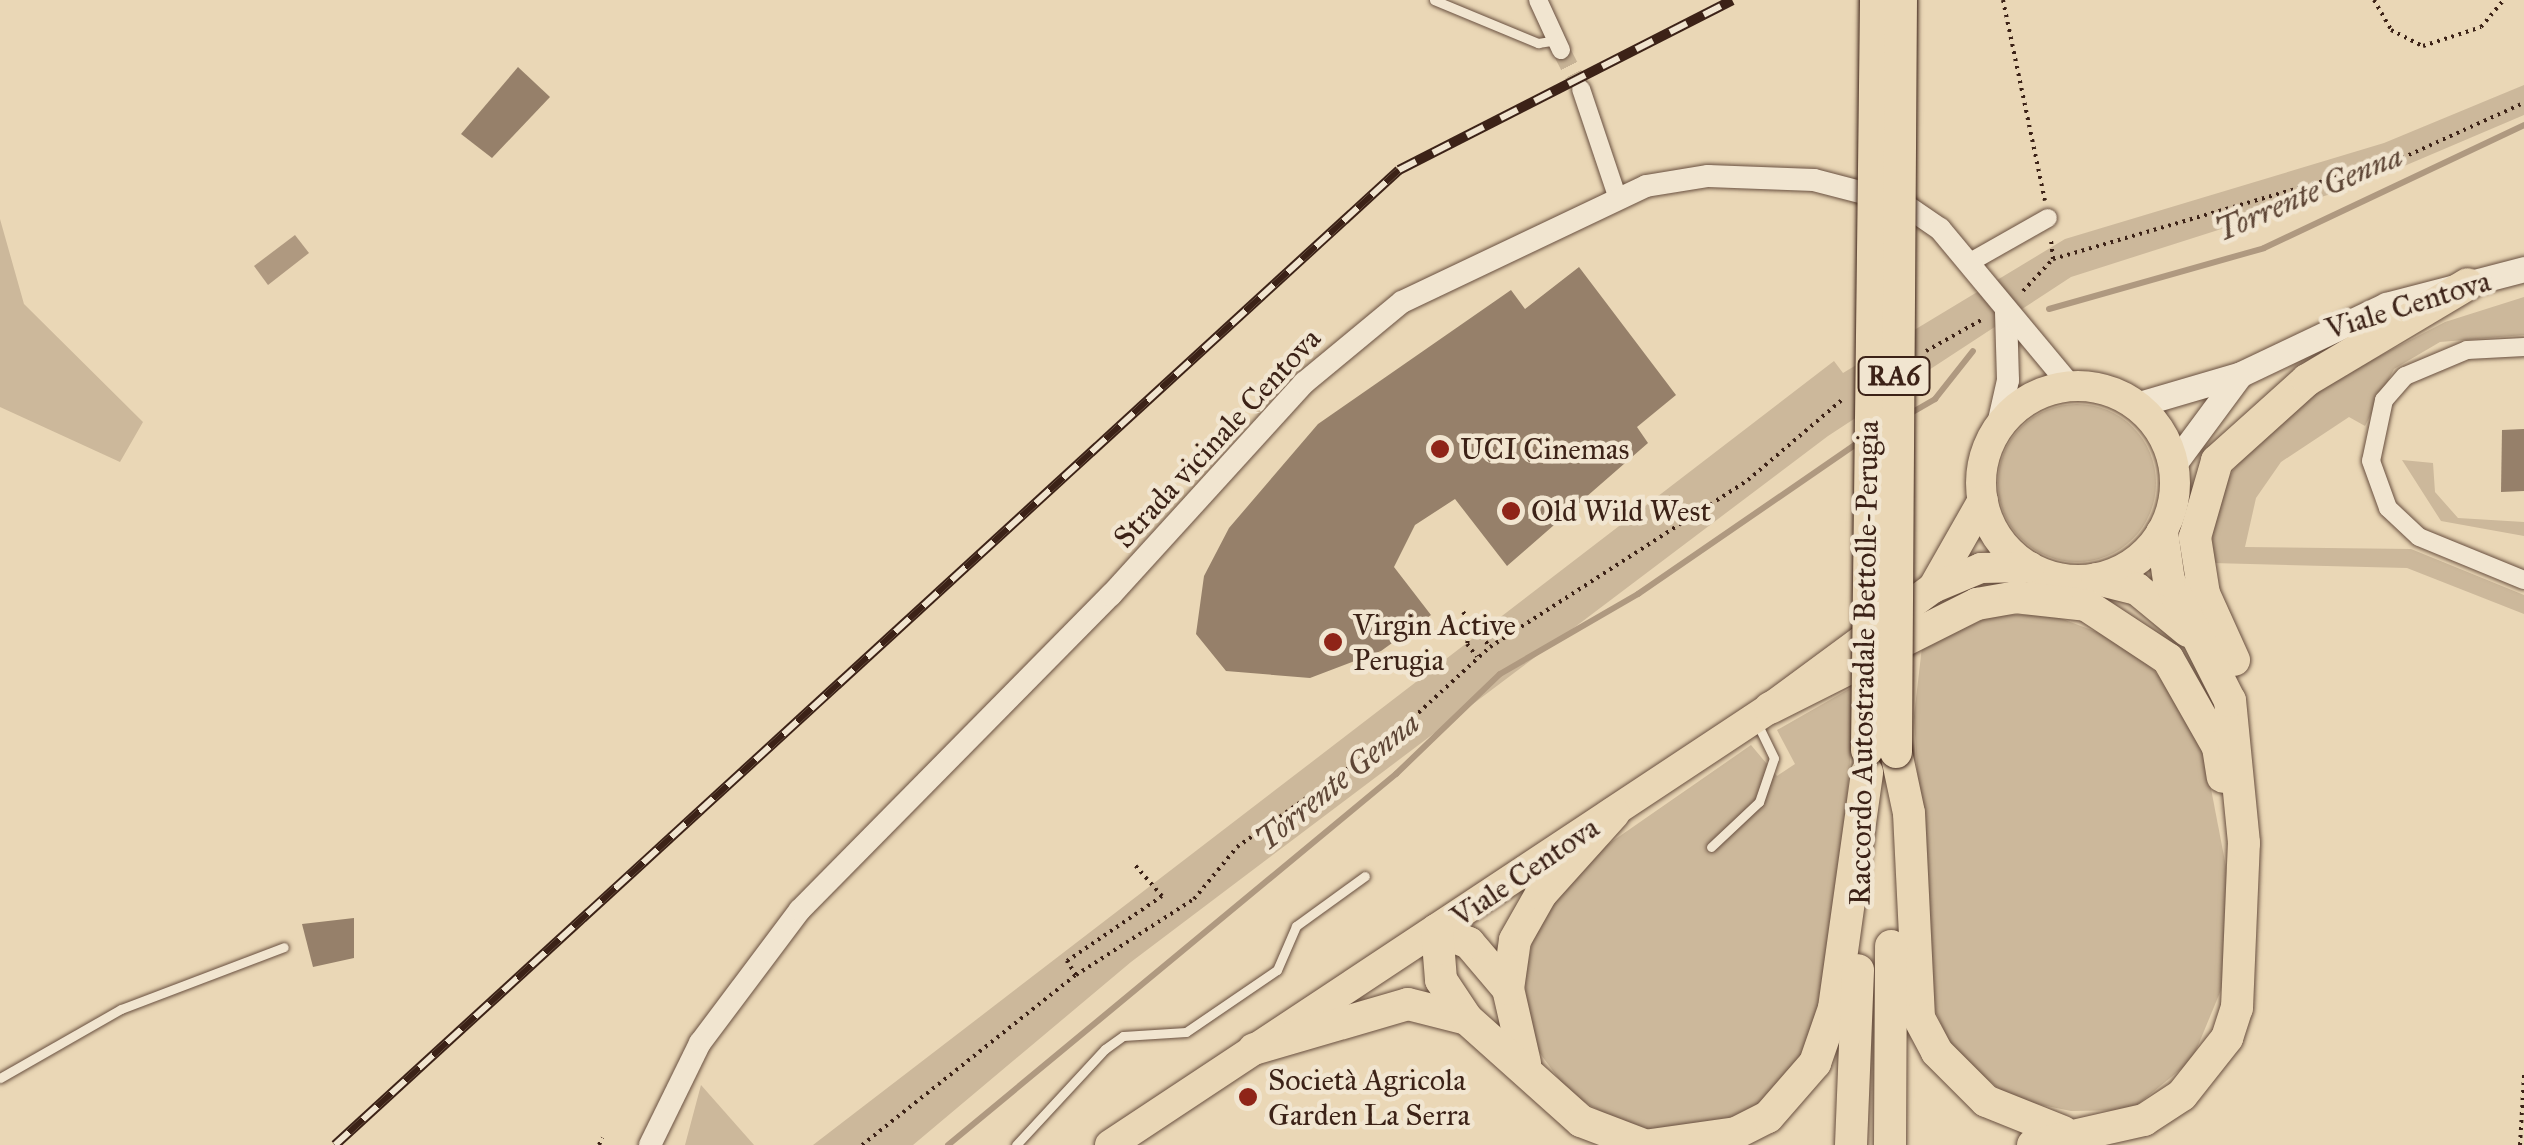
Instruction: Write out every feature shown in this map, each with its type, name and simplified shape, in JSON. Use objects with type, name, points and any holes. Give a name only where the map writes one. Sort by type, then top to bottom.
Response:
[{"type":"highway","name":"Raccordo Autostradale Bettolle-Perugia","points":[[1851,1145],[1877,758],[1876,0]]},
{"type":"highway","name":"RA6","points":[[1890,1145],[1877,758],[1901,0]]},
{"type":"highway","points":[[1877,758],[1909,813],[1910,968],[1920,1018],[1937,1052],[1986,1101],[2048,1138],[2144,1120],[2182,1095],[2227,1038],[2244,968],[2244,843],[2250,726],[2195,537],[2217,461],[2308,380],[2468,284]]},
{"type":"highway","points":[[2162,532],[2169,581],[2230,701],[2244,843]]},
{"type":"highway","points":[[2097,579],[2137,589],[2206,648]]},
{"type":"highway","points":[[1763,713],[1977,604],[2015,597],[2086,605],[2148,638],[2186,686],[2218,747],[2244,843]]},
{"type":"highway","points":[[1508,990],[1468,942],[1437,930],[1442,980],[1467,1019],[1524,1063],[1581,1121],[1648,1145],[1716,1138],[1768,1117],[1815,1063],[1834,1008],[1877,758]]},
{"type":"highway","points":[[1524,1063],[1508,990],[1515,940],[1541,894],[1614,813]]},
{"type":"highway","points":[[1254,1049],[1408,1004],[1467,1019]]},
{"type":"main road","name":"Viale Centova","points":[[2241,374],[2322,329],[2524,270]]},
{"type":"main road","points":[[1933,588],[1983,500],[1997,430],[2042,393],[2071,386],[2136,405],[2241,374]]},
{"type":"main road","points":[[1933,588],[1980,568],[2030,567],[2097,579],[2146,554],[2162,532],[2174,464],[2241,374]]},
{"type":"main road","points":[[2136,405],[2174,464]]},
{"type":"main road","points":[[1983,500],[2008,550],[2030,567]]},
{"type":"main road","name":"Viale Centova","points":[[1110,1145],[1763,713],[1933,588]]},
{"type":"street","points":[[1538,0],[1558,45]]},
{"type":"street","points":[[1581,89],[1617,196]]},
{"type":"street","name":"Strada vicinale Centova","points":[[650,1145],[700,1043],[800,910],[1338,349],[1402,302],[1617,196],[1708,176],[1814,180],[1902,203],[1974,260],[2012,303],[2071,386]]},
{"type":"street","points":[[1974,260],[2048,218]]},
{"type":"street","points":[[1997,430],[2008,380],[2012,303]]},
{"type":"street","points":[[2524,347],[2467,350],[2404,376],[2384,400],[2371,462],[2388,508],[2420,537],[2524,580]]},
{"type":"lane","points":[[1434,0],[1538,44],[1558,45]]},
{"type":"lane","points":[[1711,847],[1759,802],[1774,758],[1763,713]]},
{"type":"lane","points":[[1016,1145],[1104,1049],[1124,1036],[1186,1032],[1277,970],[1296,926],[1365,876]]},
{"type":"lane","points":[[0,1078],[121,1009],[284,947]]},
{"type":"path","points":[[2003,0],[2048,218]]},
{"type":"path","points":[[2374,0],[2390,30],[2422,46],[2481,27],[2504,0]]},
{"type":"path","points":[[2012,303],[2041,281],[2054,259],[2402,158],[2524,104]]},
{"type":"path","points":[[1917,356],[1983,319]]},
{"type":"path","points":[[862,1145],[1076,975],[1194,899],[1237,848],[1391,738],[1490,647],[1748,480],[1810,418],[1856,391]]},
{"type":"path","points":[[1463,612],[1470,626],[1490,647]]},
{"type":"path","points":[[1470,626],[1466,644],[1477,658]]},
{"type":"path","points":[[1076,975],[1067,961],[1162,896],[1135,865]]},
{"type":"path","points":[[2520,1145],[2524,1075]]},
{"type":"path","points":[[599,1145],[602,1138]]},
{"type":"shaded area","points":[[2524,85],[2524,115],[2362,184],[2071,277],[1828,436],[1131,962],[913,1145],[813,1145],[1834,361],[1843,373],[2065,239],[2384,143]]},
{"type":"shaded area","points":[[0,219],[24,304],[143,422],[120,462],[0,407]]},
{"type":"shaded area","points":[[295,235],[309,253],[268,285],[254,266]]},
{"type":"shaded area","points":[[2524,297],[2524,335],[2440,342],[2394,369],[2365,426],[2349,417],[2281,462],[2256,498],[2245,547],[2411,549],[2524,595],[2524,614],[2407,568],[2212,563],[2213,514],[2227,480],[2251,443],[2312,391],[2445,322]]},
{"type":"shaded area","points":[[2077,404],[2107,410],[2133,427],[2150,453],[2156,483],[2150,513],[2133,539],[2107,556],[2077,562],[2047,556],[2021,539],[2004,513],[1998,483],[2004,453],[2021,427],[2047,410]]},
{"type":"shaded area","points":[[2402,460],[2433,463],[2435,492],[2458,518],[2524,522],[2524,536],[2441,521]]},
{"type":"shaded area","points":[[1993,615],[2052,615],[2131,645],[2189,710],[2207,768],[2227,872],[2226,978],[2192,1060],[2131,1110],[2071,1111],[2012,1099],[1953,1052],[1930,998],[1914,716],[1922,647]]},
{"type":"shaded area","points":[[1856,685],[1834,968],[1807,1058],[1764,1104],[1704,1134],[1632,1129],[1570,1094],[1528,1037],[1525,976],[1537,921],[1594,854],[1751,745],[1777,776],[1795,764],[1777,730]]},
{"type":"shaded area","points":[[701,1085],[754,1145],[685,1145]]},
{"type":"building","points":[[518,67],[550,97],[492,158],[461,134]]},
{"type":"building","points":[[1579,267],[1676,395],[1637,427],[1648,443],[1507,566],[1455,499],[1415,525],[1394,567],[1431,615],[1381,651],[1310,678],[1226,671],[1196,634],[1204,576],[1229,528],[1318,424],[1511,290],[1525,309]]},
{"type":"building","points":[[2524,429],[2524,491],[2501,492],[2502,430]]},
{"type":"building","points":[[354,918],[354,958],[313,967],[302,924]]},
{"type":"waterway","name":"Torrente Genna","points":[[2049,309],[2264,248],[2524,125]]},
{"type":"waterway","name":"Torrente Genna","points":[[1911,413],[1935,399],[1973,351]]},
{"type":"waterway","name":"Torrente Genna","points":[[948,1145],[1396,774],[1500,674],[1638,594],[1861,441]]},
{"type":"tunnel","points":[[1561,50],[1581,89]]},
{"type":"railway","points":[[335,1145],[1399,170],[1732,0]]},
{"type":"place","name":"UCI Cinemas","points":[[1440,449]]},
{"type":"place","name":"Old Wild West","points":[[1511,511]]},
{"type":"place","name":"Virgin Active Perugia","points":[[1333,642]]},
{"type":"place","name":"Società Agricola Garden La Serra","points":[[1248,1097]]}]
